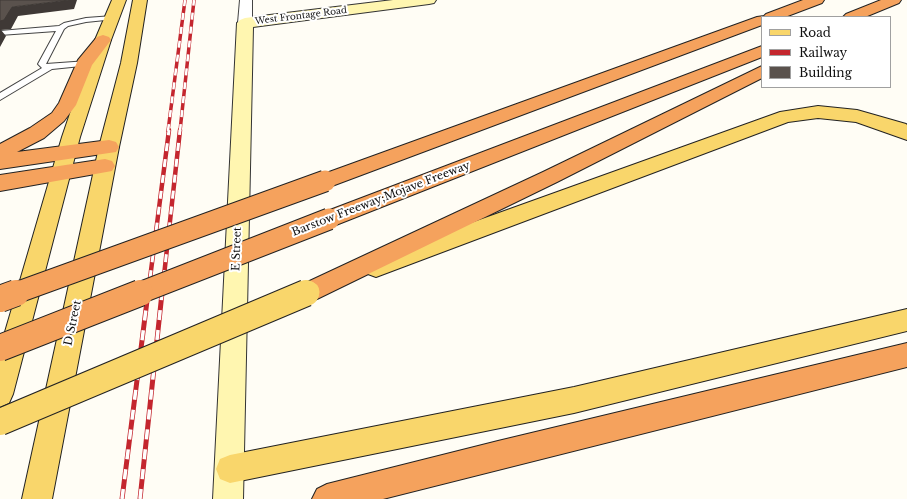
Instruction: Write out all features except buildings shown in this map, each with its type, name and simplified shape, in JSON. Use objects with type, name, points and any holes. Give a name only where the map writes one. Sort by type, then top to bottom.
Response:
[{"type":"highway","points":[[774,16],[817,0]]},
{"type":"highway","points":[[853,16],[894,0]]},
{"type":"highway","points":[[882,16],[907,5]]},
{"type":"highway","points":[[0,300],[761,20]]},
{"type":"highway","points":[[0,151],[8,149],[37,133],[58,117],[67,106],[102,40]]},
{"type":"highway","name":"Barstow Freeway;Mojave Freeway","points":[[0,348],[761,51]]},
{"type":"highway","points":[[334,281],[550,177],[761,72]]},
{"type":"highway","points":[[0,162],[64,163],[107,157]]},
{"type":"highway","points":[[0,183],[64,163]]},
{"type":"highway","points":[[327,499],[506,453],[907,355]]},
{"type":"main road","points":[[102,40],[113,18],[119,0]]},
{"type":"main road","name":"D Street","points":[[37,499],[107,157],[129,63],[140,0]]},
{"type":"main road","points":[[0,394],[90,63]]},
{"type":"main road","points":[[0,422],[334,281],[786,116],[818,112],[857,116],[899,129],[907,133]]},
{"type":"main road","points":[[230,469],[574,400],[907,320]]},
{"type":"street","name":"E Street","points":[[228,499],[246,0]]},
{"type":"street","name":"West Frontage Road","points":[[245,23],[429,0]]},
{"type":"lane","points":[[90,63],[50,67],[42,64],[61,28],[66,24],[76,21],[113,18]]},
{"type":"lane","points":[[0,33],[61,28]]},
{"type":"lane","points":[[0,97],[50,67]]},
{"type":"railway","points":[[168,131],[185,0]]},
{"type":"railway","points":[[180,131],[194,0]]},
{"type":"railway","points":[[148,294],[169,130]]},
{"type":"railway","points":[[162,294],[180,130]]},
{"type":"railway","points":[[122,499],[148,293]]},
{"type":"railway","points":[[140,499],[162,293]]}]
